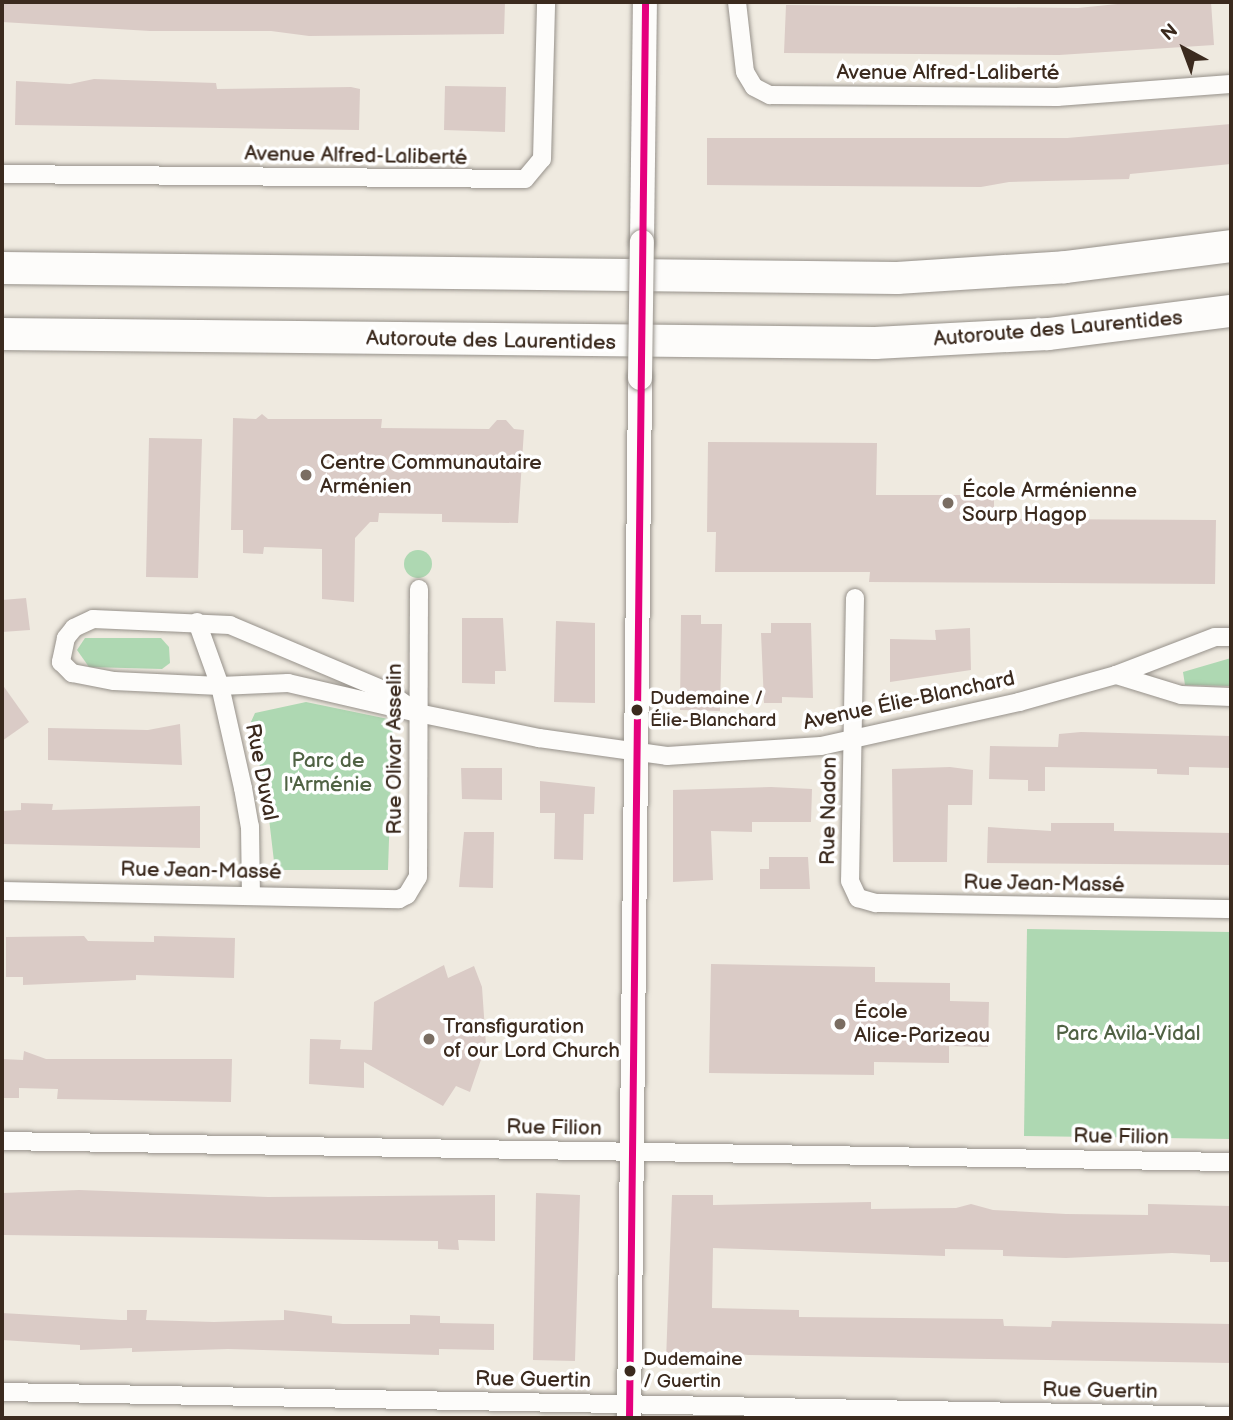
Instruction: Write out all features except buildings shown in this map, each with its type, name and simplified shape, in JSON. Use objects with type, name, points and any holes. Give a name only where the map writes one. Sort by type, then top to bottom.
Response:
[{"type":"highway","points":[[2,268],[862,279],[1053,268],[1231,246]]},
{"type":"highway","name":"Autoroute des Laurentides","points":[[2,334],[875,343],[1048,334],[1231,311]]},
{"type":"street","name":"Avenue Alfred-Laliberté","points":[[2,174],[525,179],[537,170],[543,155],[546,2]]},
{"type":"street","points":[[630,1412],[645,2]]},
{"type":"street","name":"Avenue Alfred-Laliberté","points":[[737,2],[745,72],[754,87],[770,95],[1058,97],[1231,84]]},
{"type":"street","name":"Rue Olivar Asselin","points":[[399,900],[413,889],[418,877],[419,589]]},
{"type":"street","name":"Rue Nadon","points":[[855,598],[850,881],[858,898]]},
{"type":"street","name":"Avenue Élie-Blanchard","points":[[418,713],[386,691],[242,630],[197,622],[84,621],[66,638],[61,662],[72,673],[86,677],[220,686],[288,682],[418,713],[667,756],[729,754],[853,739],[1116,675],[1216,637],[1231,637]]},
{"type":"street","name":"Rue Duval","points":[[197,622],[220,686],[250,826],[251,894]]},
{"type":"street","points":[[1116,675],[1181,695],[1231,697]]},
{"type":"street","name":"Rue Jean-Massé","points":[[2,891],[251,894],[399,900]]},
{"type":"street","name":"Rue Jean-Massé","points":[[858,898],[876,903],[1231,909]]},
{"type":"street","name":"Rue Filion","points":[[2,1141],[1231,1162]]},
{"type":"street","name":"Rue Guertin","points":[[2,1392],[630,1412],[1231,1416]]},
{"type":"green space","points":[[418,550],[428,554],[432,564],[428,574],[418,578],[408,574],[404,564],[408,554]]},
{"type":"green space","points":[[85,638],[161,638],[169,647],[170,663],[162,669],[89,667],[77,650]]},
{"type":"green space","points":[[1231,658],[1231,686],[1185,685],[1183,672]]},
{"type":"green space","name":"Parc de l'Arménie","points":[[306,702],[393,720],[388,870],[275,870],[266,793],[250,724],[255,713]]},
{"type":"green space","name":"Parc Avila-Vidal","points":[[1027,929],[1231,932],[1231,1139],[1024,1136]]},
{"type":"transit line","points":[[629,1418],[645,2]]},
{"type":"place","name":"Centre Communautaire Arménien","points":[[306,475]]},
{"type":"place","name":"École Arménienne Sourp Hagop","points":[[948,503]]},
{"type":"place","name":"Dudemaine / Élie-Blanchard","points":[[637,710]]},
{"type":"place","name":"École Alice-Parizeau","points":[[840,1024]]},
{"type":"place","name":"Transfiguration of our Lord Church","points":[[429,1039]]},
{"type":"place","name":"Dudemaine / Guertin","points":[[630,1371]]}]
